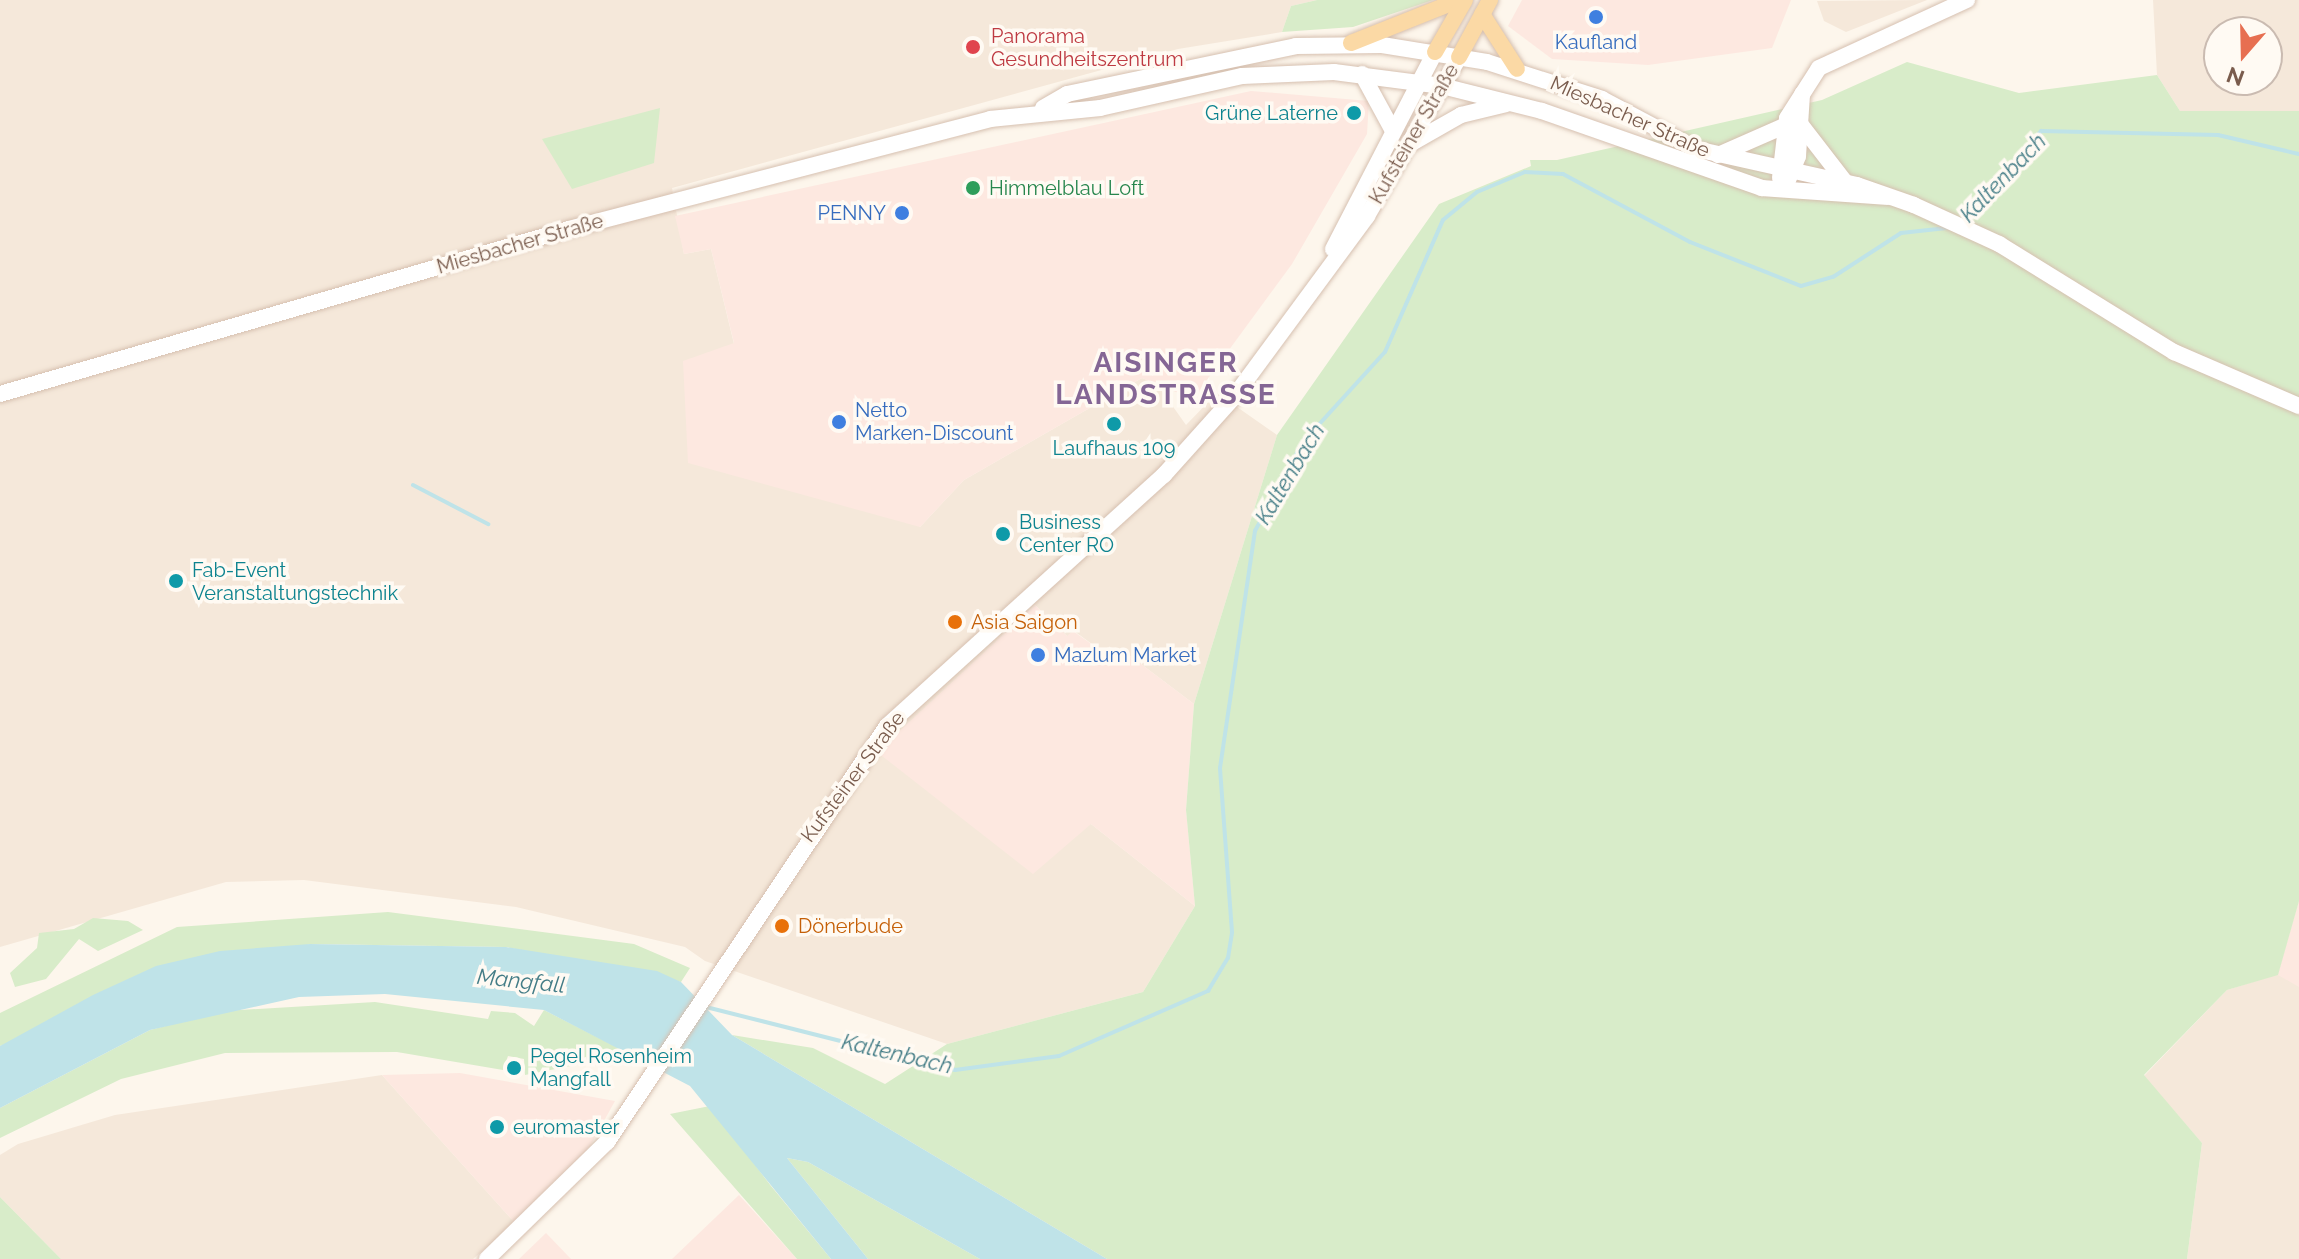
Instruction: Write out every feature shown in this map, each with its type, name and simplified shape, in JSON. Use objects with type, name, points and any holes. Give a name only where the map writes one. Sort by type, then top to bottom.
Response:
[{"type":"main road","points":[[1351,43],[1459,0]]},
{"type":"main road","name":"Kufsteiner Straße","points":[[1328,262],[1392,129],[1465,0]]},
{"type":"main road","points":[[1781,192],[1792,126],[1802,94],[1828,63],[1967,0]]},
{"type":"main road","points":[[1486,7],[1517,69]]},
{"type":"main road","name":"Kufsteiner Straße","points":[[487,1259],[557,1198],[646,1084],[887,726],[1164,475],[1256,369],[1328,262],[1367,216],[1486,7]]},
{"type":"main road","name":"Miesbacher Straße","points":[[1043,108],[1067,94],[1239,55],[1351,43],[1435,52],[1517,69],[1602,99],[1716,156],[1845,182],[1914,205],[1977,232],[2174,352],[2299,406]]},
{"type":"main road","points":[[1362,74],[1392,129]]},
{"type":"main road","name":"Miesbacher Straße","points":[[0,394],[569,229],[1043,108],[1100,108],[1242,76],[1362,74],[1442,86],[1512,102],[1781,192],[1888,197]]},
{"type":"main road","points":[[1408,144],[1461,115],[1512,102]]},
{"type":"main road","points":[[1716,156],[1792,126]]},
{"type":"main road","points":[[1792,126],[1845,182]]},
{"type":"shaded area","points":[[0,0],[1317,0],[1291,6],[1282,32],[1178,49],[672,188],[684,254],[711,249],[734,344],[920,527],[964,480],[1142,378],[1157,384],[1186,425],[1217,393],[1277,435],[1194,704],[1129,655],[1121,665],[1074,631],[1068,637],[1035,605],[984,654],[1091,824],[1195,906],[1143,992],[947,1044],[705,961],[685,947],[516,907],[304,880],[226,882],[0,947]]},
{"type":"shaded area","points":[[1522,0],[1791,0],[1772,48],[1648,65],[1552,59],[1508,26]]},
{"type":"shaded area","points":[[1927,0],[1846,32],[1824,21],[1817,1]]},
{"type":"shaded area","points":[[2153,0],[2299,0],[2299,111],[2180,111],[2157,75]]},
{"type":"shaded area","points":[[1251,91],[1369,101],[1367,134],[1292,264],[1193,399],[1142,378],[964,480],[920,527],[688,463],[683,361],[734,343],[711,249],[684,254],[675,216]]},
{"type":"shaded area","points":[[1035,605],[1067,636],[1073,631],[1121,665],[1129,655],[1194,704],[1186,810],[1195,906],[1091,824],[1033,874],[877,752]]},
{"type":"shaded area","points":[[2299,901],[2299,1259],[2187,1259],[2202,1143],[2144,1076],[2227,990],[2278,974]]},
{"type":"shaded area","points":[[2299,901],[2299,987],[2278,975]]},
{"type":"shaded area","points":[[460,1073],[615,1101],[580,1164],[515,1223],[382,1075]]},
{"type":"shaded area","points":[[382,1075],[515,1223],[473,1259],[61,1259],[0,1197],[0,1155],[18,1144],[115,1115]]},
{"type":"shaded area","points":[[739,1195],[797,1259],[672,1259]]},
{"type":"shaded area","points":[[546,1233],[571,1259],[519,1259]]},
{"type":"green space","points":[[1317,0],[1433,0],[1353,27],[1282,32],[1291,6]]},
{"type":"green space","points":[[1907,62],[2019,93],[2157,75],[2180,111],[2299,111],[2299,901],[2278,975],[2227,990],[2144,1075],[2202,1143],[2187,1259],[1107,1259],[732,1035],[813,1048],[885,1084],[947,1044],[1143,992],[1195,906],[1186,810],[1194,704],[1277,435],[1439,204],[1531,166],[1530,160],[1557,160],[1822,100]]},
{"type":"green space","points":[[660,108],[654,163],[572,189],[542,139]]},
{"type":"green space","points":[[388,912],[634,944],[690,968],[681,982],[506,947],[310,944],[0,1046],[0,1013],[177,927]]},
{"type":"green space","points":[[93,918],[128,921],[143,930],[98,951],[79,939],[46,979],[15,987],[10,973],[37,948],[39,933],[74,929]]},
{"type":"green space","points":[[375,1002],[488,1019],[491,1011],[515,1013],[534,1026],[544,1010],[636,1057],[631,1065],[601,1060],[525,1075],[524,1059],[508,1056],[503,1070],[397,1052],[225,1053],[121,1079],[0,1138],[0,1108],[150,1030],[223,1011]]},
{"type":"green space","points":[[710,1106],[831,1259],[797,1259],[670,1114]]},
{"type":"green space","points":[[787,1158],[808,1162],[980,1259],[868,1259]]},
{"type":"green space","points":[[0,1197],[61,1259],[0,1259]]},
{"type":"water","name":"Mangfall","points":[[310,944],[506,947],[657,971],[681,982],[732,1035],[1107,1259],[980,1259],[808,1162],[787,1158],[868,1259],[831,1259],[690,1086],[544,1010],[385,994],[299,997],[150,1030],[0,1108],[0,1046],[93,995],[156,966],[220,951]]},
{"type":"waterway","name":"Kaltenbach","points":[[1961,220],[2041,131],[2218,135],[2299,154]]},
{"type":"waterway","name":"Kaltenbach","points":[[706,1007],[955,1070],[1059,1056],[1208,991],[1228,958],[1232,932],[1220,768],[1255,531],[1303,442],[1385,352],[1443,220],[1477,192],[1525,172],[1563,174],[1690,242],[1801,286],[1833,277],[1901,233],[1947,228]]},
{"type":"waterway","points":[[413,485],[488,524]]},
{"type":"place","name":"Kaufland","points":[[1596,17]]},
{"type":"place","name":"Panorama Gesundheitszentrum","points":[[973,47]]},
{"type":"place","name":"Grüne Laterne","points":[[1354,113]]},
{"type":"place","name":"Himmelblau Loft","points":[[973,188]]},
{"type":"place","name":"PENNY","points":[[902,213]]},
{"type":"place","name":"Netto Marken-Discount","points":[[839,422]]},
{"type":"place","name":"Laufhaus 109","points":[[1114,424]]},
{"type":"place","name":"Business Center RO","points":[[1003,534]]},
{"type":"place","name":"Fab-Event Veranstaltungstechnik","points":[[176,581]]},
{"type":"place","name":"Asia Saigon","points":[[955,622]]},
{"type":"place","name":"Mazlum Market","points":[[1038,655]]},
{"type":"place","name":"Dönerbude","points":[[782,926]]},
{"type":"place","name":"Pegel Rosenheim Mangfall","points":[[514,1068]]},
{"type":"place","name":"euromaster","points":[[497,1127]]},
{"type":"district","name":"AISINGER LANDSTRASSE","points":[[1166,379]]}]
